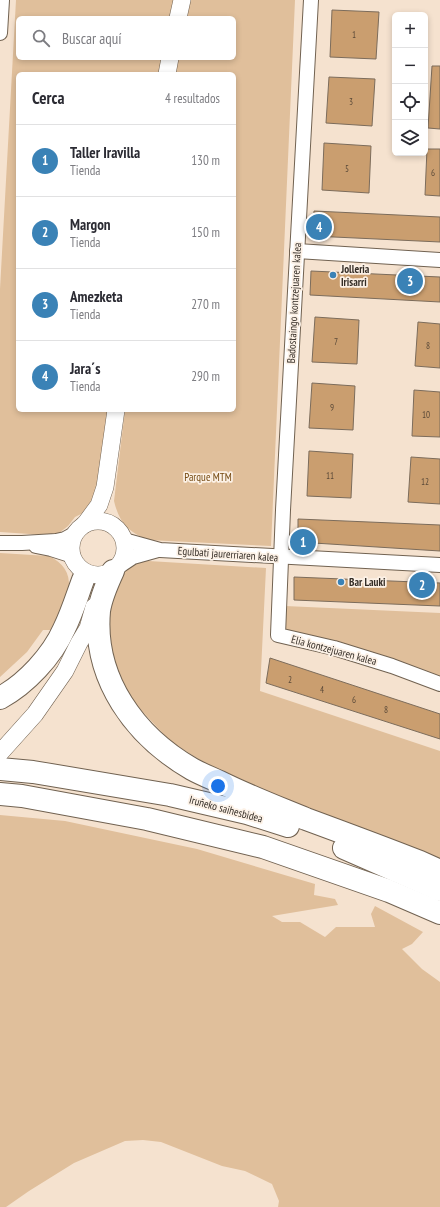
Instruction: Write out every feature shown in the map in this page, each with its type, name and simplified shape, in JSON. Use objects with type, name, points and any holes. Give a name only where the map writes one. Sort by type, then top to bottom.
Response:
[{"type":"highway","points":[[0,698],[10,693],[30,676],[48,654],[100,573]]},
{"type":"highway","points":[[100,573],[105,588],[99,611],[101,655],[114,691],[125,709],[145,733],[170,754],[192,769],[260,801],[413,859],[440,871]]},
{"type":"highway","name":"Iruñeko saihesbidea","points":[[0,769],[33,772],[170,795],[247,813],[318,836],[440,890]]},
{"type":"highway","points":[[0,794],[22,796],[147,819],[263,847],[389,891],[440,913]]},
{"type":"street","points":[[0,34],[2,0]]},
{"type":"street","points":[[178,16],[182,0]]},
{"type":"street","name":"Badostaingo kontzejuaren kalea","points":[[281,557],[311,0]]},
{"type":"street","points":[[167,72],[170,60]]},
{"type":"street","points":[[297,251],[440,260]]},
{"type":"street","points":[[109,523],[106,487],[116,412]]},
{"type":"street","points":[[100,573],[75,562],[72,556],[71,544],[80,529],[99,504],[106,487]]},
{"type":"street","points":[[0,543],[56,541],[65,539],[96,521],[109,523],[118,530],[124,540],[126,549],[123,559],[100,573],[85,603],[79,643],[65,671],[35,714],[0,753]]},
{"type":"street","name":"Egulbati jaurerriaren kalea","points":[[124,540],[160,550],[440,566]]},
{"type":"street","points":[[22,543],[51,549],[72,556]]},
{"type":"street","name":"Egulbati jaurerriaren kalea","points":[[100,573],[133,556],[160,550]]},
{"type":"street","name":"Elia kontzejuaren kalea","points":[[281,557],[278,635],[334,648],[392,666],[440,684]]},
{"type":"green space","points":[[16,0],[175,0],[171,16],[16,16],[16,60],[163,60],[160,72],[16,72],[16,412],[108,412],[98,486],[94,500],[85,512],[75,517],[68,526],[59,533],[45,535],[0,532],[0,289]]},
{"type":"green space","name":"Parque MTM","points":[[190,0],[295,0],[271,546],[148,540],[130,530],[125,525],[119,515],[114,501],[125,412],[236,412],[236,72],[175,72],[178,60],[236,60],[236,16],[186,16]]},
{"type":"green space","points":[[0,553],[49,556],[62,565],[65,569],[68,577],[69,588],[53,630],[43,630],[27,652],[0,677]]},
{"type":"green space","points":[[132,560],[266,568],[260,691],[440,751],[440,861],[223,774],[171,742],[126,694],[112,658],[105,622],[118,573]]},
{"type":"green space","points":[[285,606],[440,613],[440,678],[286,630],[284,624]]},
{"type":"green space","points":[[0,815],[65,821],[197,849],[315,884],[314,895],[335,899],[338,905],[272,916],[282,922],[300,922],[325,937],[336,927],[375,927],[371,914],[375,906],[423,932],[412,944],[402,949],[422,969],[440,982],[440,1207],[278,1207],[279,1201],[272,1184],[245,1171],[222,1166],[161,1142],[143,1140],[125,1141],[74,1163],[6,1207],[0,1207]]},
{"type":"building","points":[[332,10],[379,12],[376,59],[330,57]]},
{"type":"building","points":[[432,66],[440,66],[440,129],[428,128]]},
{"type":"building","points":[[329,77],[375,79],[372,126],[326,123]]},
{"type":"building","points":[[324,143],[371,146],[369,193],[322,190]]},
{"type":"building","points":[[428,149],[440,149],[440,196],[425,195]]},
{"type":"building","points":[[314,211],[440,217],[440,242],[313,236]]},
{"type":"building","points":[[311,271],[440,277],[440,302],[310,295]]},
{"type":"building","points":[[315,317],[359,320],[357,364],[312,362]]},
{"type":"building","points":[[418,322],[440,324],[440,368],[415,366]]},
{"type":"building","points":[[312,383],[355,386],[353,430],[309,428]]},
{"type":"building","points":[[414,390],[440,392],[440,437],[412,436]]},
{"type":"building","points":[[309,451],[353,454],[351,498],[307,496]]},
{"type":"building","points":[[411,457],[440,459],[440,504],[408,502]]},
{"type":"building","points":[[298,519],[440,525],[440,551],[298,542]]},
{"type":"building","points":[[294,577],[440,583],[440,606],[294,600]]},
{"type":"building","points":[[270,658],[440,714],[440,739],[266,683]]},
{"type":"place","name":"Jara´s","points":[[319,227]]},
{"type":"place","name":"Jolleria Irisarri","points":[[333,275]]},
{"type":"place","name":"Amezketa","points":[[410,281]]},
{"type":"place","name":"Taller Iravilla","points":[[303,542]]},
{"type":"place","name":"Bar Lauki","points":[[341,582]]},
{"type":"place","name":"Margon","points":[[422,585]]}]
